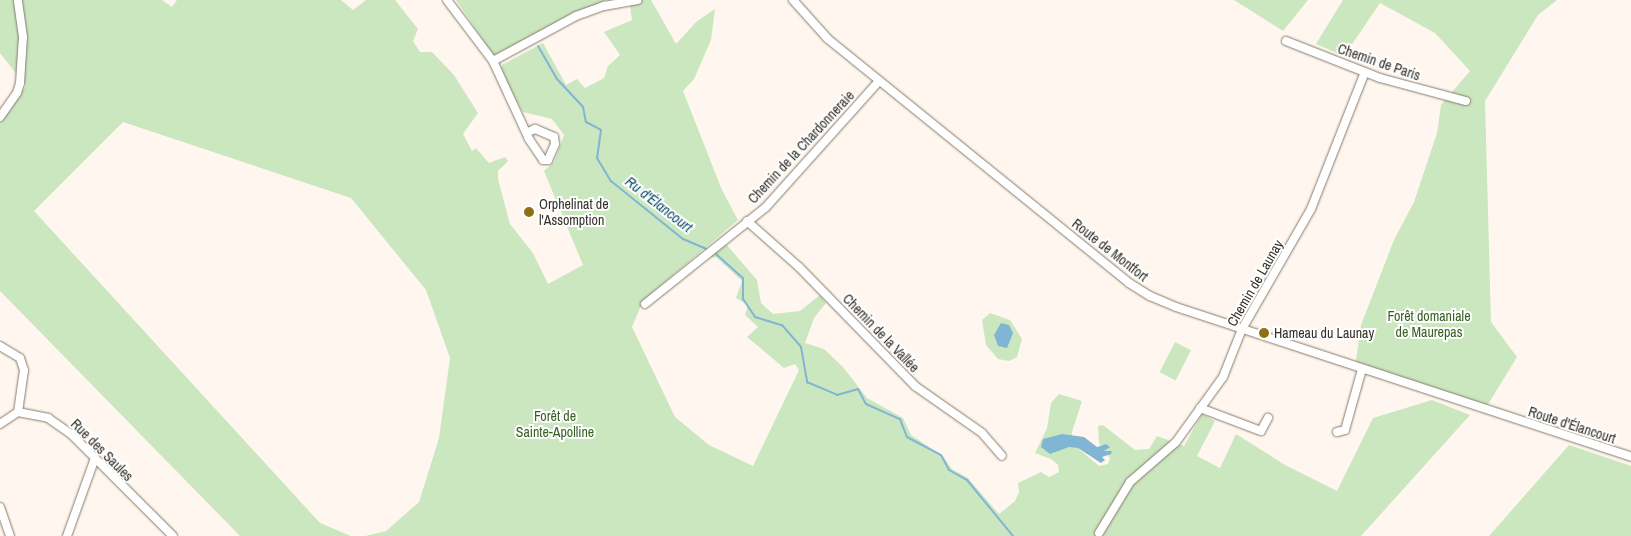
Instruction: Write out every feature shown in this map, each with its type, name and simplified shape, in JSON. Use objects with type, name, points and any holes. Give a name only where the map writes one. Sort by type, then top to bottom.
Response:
[{"type":"street","points":[[0,116],[17,93],[20,82],[23,37],[18,0]]},
{"type":"street","points":[[447,0],[493,61],[514,113],[528,132]]},
{"type":"street","points":[[493,61],[576,16],[604,6],[637,0]]},
{"type":"street","name":"Route de Montfort","points":[[793,0],[828,39],[1129,283],[1176,307],[1505,416]]},
{"type":"street","name":"Chemin de Paris","points":[[1286,41],[1364,72],[1466,101]]},
{"type":"street","name":"Chemin de Launay","points":[[1100,533],[1130,482],[1176,442],[1223,377],[1242,329],[1311,209],[1364,72]]},
{"type":"street","name":"Chemin de la Chardonneraie","points":[[645,304],[766,207],[879,80]]},
{"type":"street","name":"Chemin de la Vallée","points":[[747,221],[799,267],[914,386],[982,432],[1002,456]]},
{"type":"street","points":[[0,346],[20,358],[24,370],[18,412],[0,424]]},
{"type":"street","points":[[1337,432],[1345,430],[1362,369]]},
{"type":"street","points":[[1200,408],[1261,431],[1268,418]]},
{"type":"street","name":"Rue des Saules","points":[[18,412],[48,418],[71,434],[94,461],[162,532],[173,536]]},
{"type":"street","name":"Route d'Élancourt","points":[[1505,416],[1631,457]]},
{"type":"street","points":[[67,536],[94,461]]},
{"type":"street","points":[[0,507],[10,536]]},
{"type":"green space","name":"Forêt de Sainte-Apolline","points":[[0,0],[162,0],[172,7],[177,0],[341,0],[353,10],[366,0],[395,0],[418,29],[413,41],[420,52],[432,52],[454,75],[478,113],[463,134],[472,151],[476,148],[489,163],[505,157],[508,161],[498,171],[498,179],[510,224],[533,253],[548,284],[583,265],[544,171],[554,162],[564,135],[552,119],[523,112],[500,73],[502,65],[543,43],[566,85],[577,79],[585,88],[604,78],[608,66],[620,55],[604,32],[632,20],[629,0],[651,0],[676,44],[697,21],[715,9],[711,40],[694,79],[683,91],[722,190],[738,220],[643,301],[632,327],[675,417],[709,445],[753,466],[799,370],[795,364],[784,368],[747,337],[758,327],[745,315],[748,305],[736,298],[742,281],[716,257],[708,258],[726,244],[757,280],[761,303],[773,314],[800,311],[820,295],[826,303],[814,318],[805,343],[824,349],[843,367],[867,398],[903,418],[911,435],[943,456],[952,469],[968,478],[999,514],[1015,501],[1019,492],[1018,483],[1041,472],[1049,477],[1059,472],[1058,465],[1051,459],[1035,453],[1047,428],[1051,403],[1059,394],[1082,401],[1072,432],[1073,444],[1099,466],[1108,464],[1110,458],[1099,443],[1098,426],[1103,425],[1135,450],[1149,449],[1157,436],[1184,446],[1202,414],[1215,421],[1197,456],[1220,468],[1236,434],[1285,465],[1337,491],[1373,418],[1432,400],[1470,415],[1361,536],[365,536],[386,531],[419,502],[439,438],[450,358],[426,290],[351,198],[123,122],[34,211],[320,523],[351,536],[240,536],[0,291],[0,121],[26,86],[0,53]]},
{"type":"green space","points":[[456,0],[606,0],[495,58]]},
{"type":"green space","points":[[1234,0],[1308,0],[1283,31]]},
{"type":"green space","name":"Forêt domaniale de Maurepas","points":[[1343,0],[1557,0],[1538,15],[1485,101],[1491,322],[1517,357],[1487,406],[1355,367],[1361,325],[1394,240],[1414,202],[1437,133],[1441,105],[1470,71],[1435,33],[1380,3],[1344,56],[1316,44]]},
{"type":"green space","points":[[990,313],[1010,320],[1022,339],[1017,357],[1009,361],[998,359],[986,345],[982,320]]},
{"type":"green space","points":[[1175,342],[1191,350],[1176,380],[1160,372]]},
{"type":"green space","points":[[1569,445],[1631,466],[1631,536],[1489,536]]},
{"type":"water","points":[[1001,323],[1009,325],[1013,333],[1007,348],[998,346],[994,335]]},
{"type":"water","points":[[1062,434],[1084,437],[1097,447],[1106,444],[1110,447],[1104,451],[1112,451],[1111,454],[1102,457],[1105,460],[1101,463],[1078,448],[1069,447],[1050,454],[1041,447],[1043,439]]},
{"type":"waterway","name":"Ru d'Élancourt","points":[[538,46],[557,79],[583,107],[586,122],[601,130],[597,158],[611,181],[683,239],[706,249]]},
{"type":"waterway","name":"Ru d'Élancourt","points":[[716,254],[743,278],[743,299],[755,317],[782,325],[801,347],[807,382],[837,395],[858,389],[866,404],[900,419],[907,437],[941,455],[949,470],[967,480],[1013,536]]},
{"type":"place","name":"Orphelinat de l'Assomption","points":[[529,212]]},
{"type":"place","name":"Hameau du Launay","points":[[1264,333]]}]
